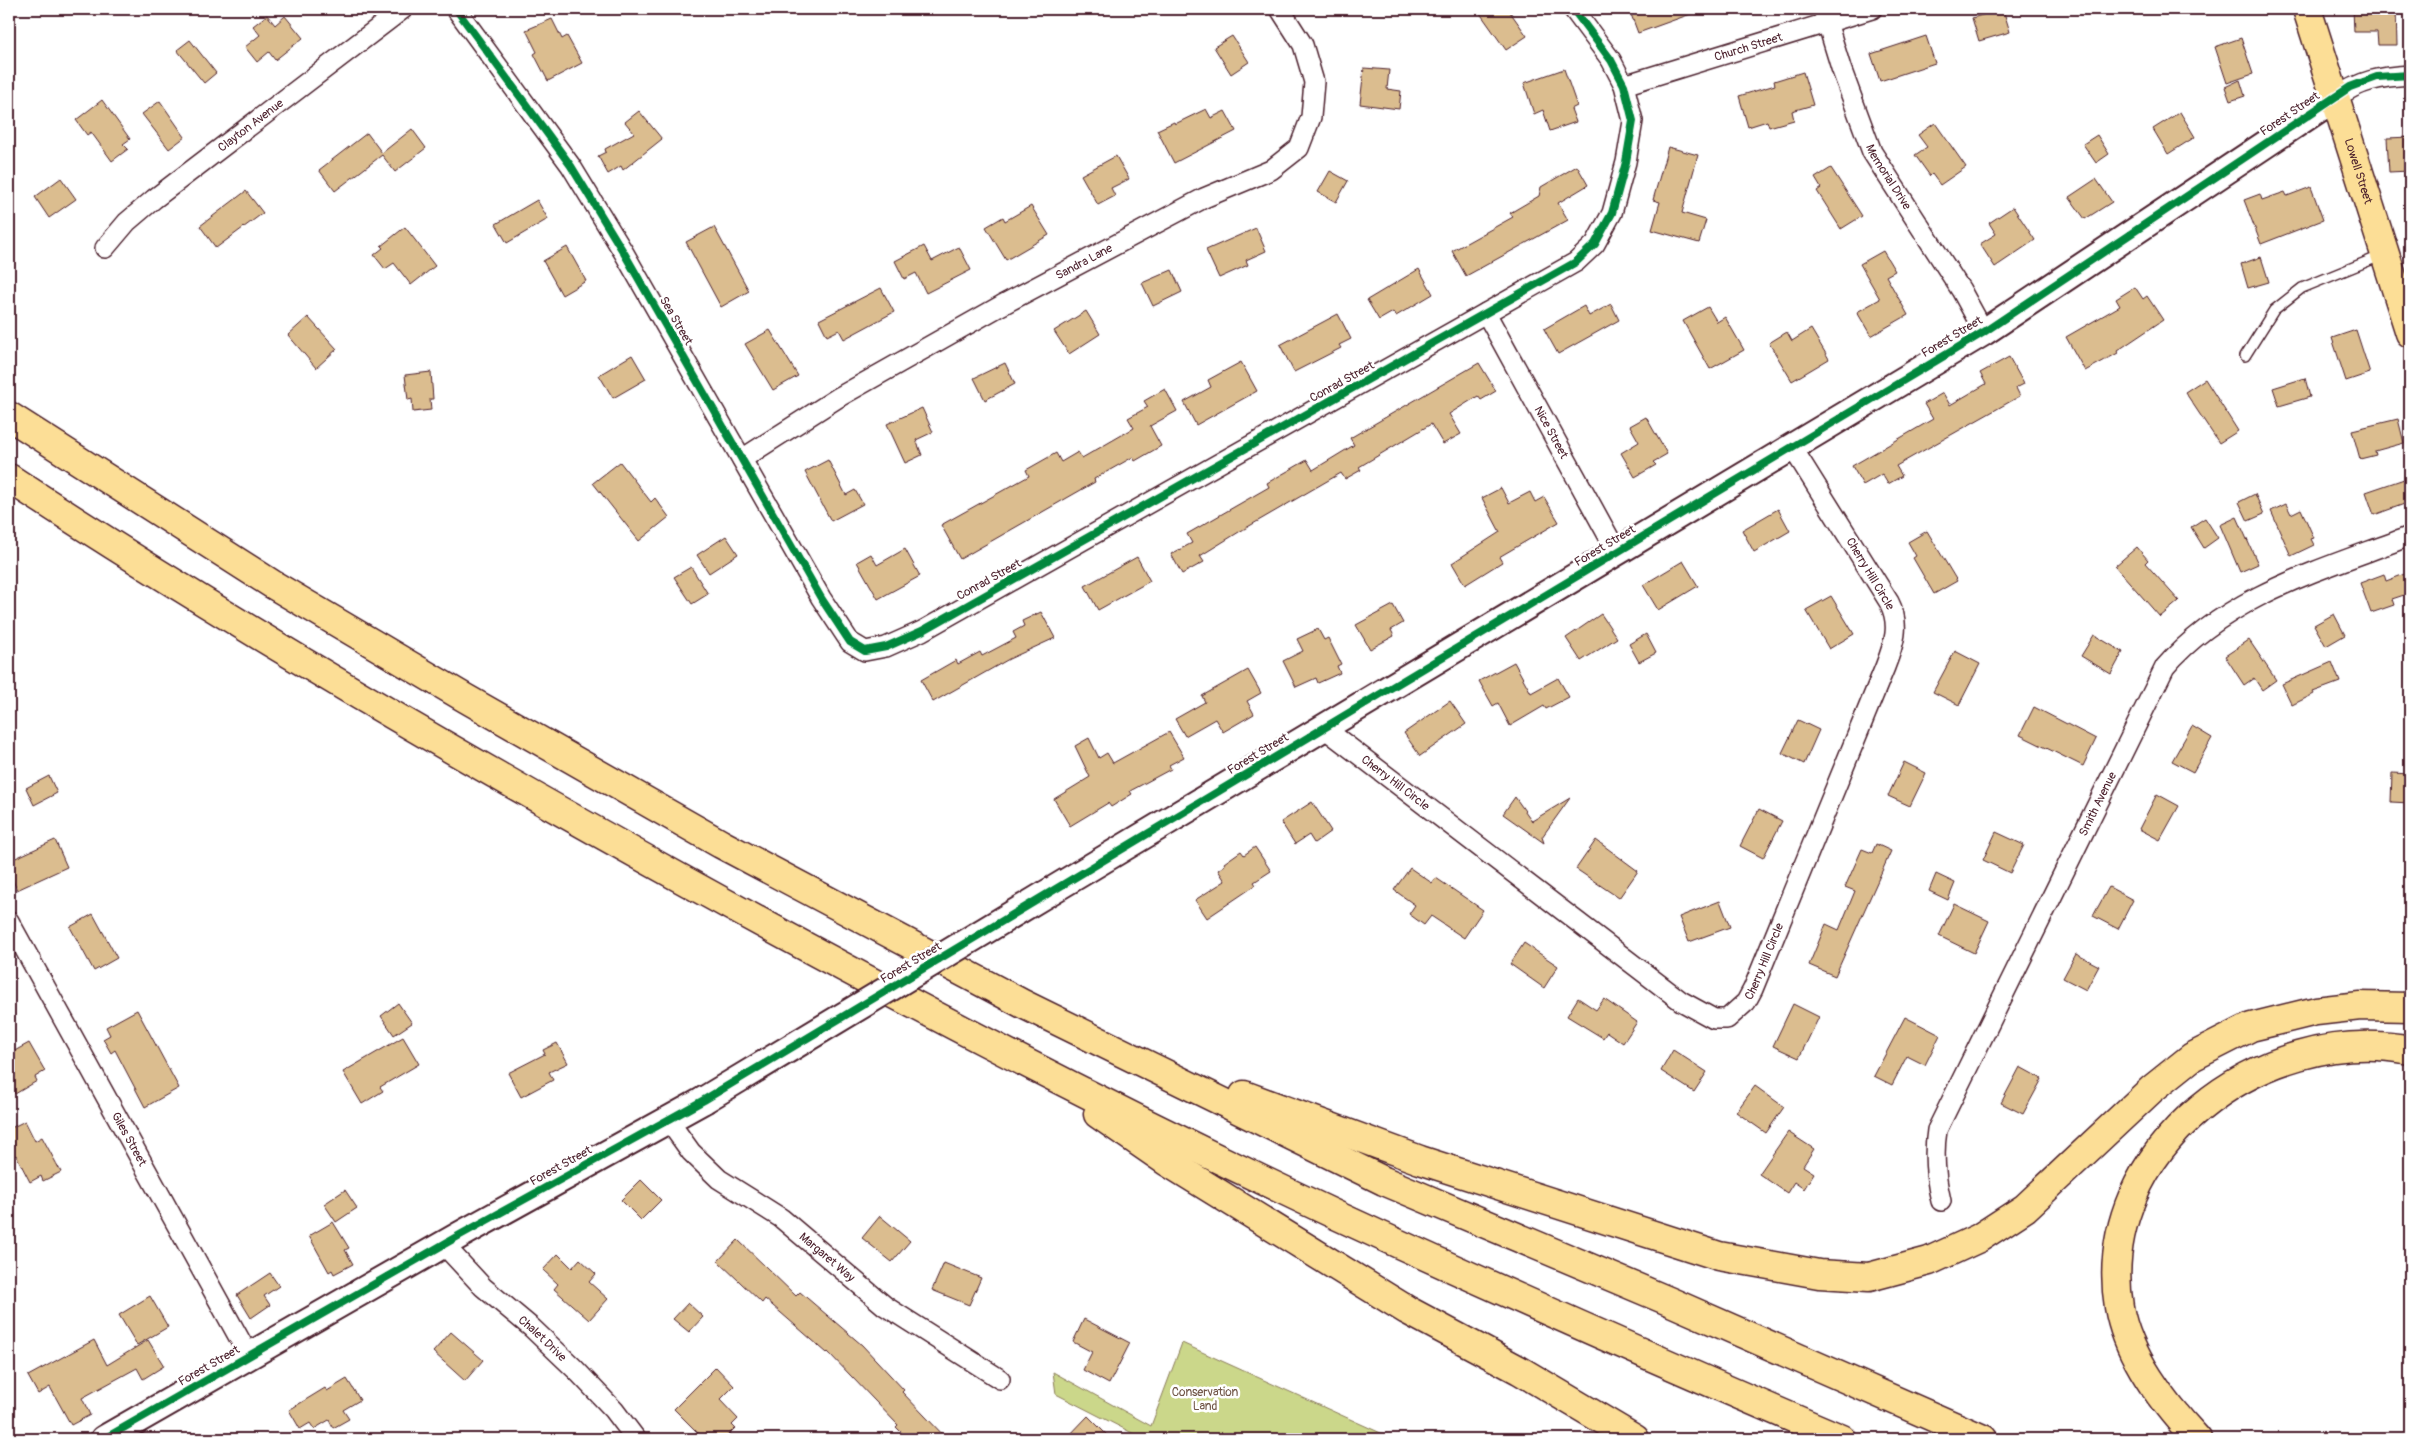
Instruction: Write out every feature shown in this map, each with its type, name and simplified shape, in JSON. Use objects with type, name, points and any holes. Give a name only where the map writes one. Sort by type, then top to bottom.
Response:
[{"type":"main road","name":"Lowell Street","points":[[2307,9],[2410,332]]},
{"type":"main road","points":[[9,416],[272,584],[568,758],[836,906],[1023,1004],[1384,1181],[1671,1302],[1983,1439]]},
{"type":"main road","points":[[9,478],[224,613],[518,789],[795,942],[1017,1058],[1344,1218],[1620,1344],[1842,1439]]},
{"type":"main road","points":[[1092,1038],[1420,1160],[1719,1256],[1819,1274],[1870,1277],[1929,1261],[1979,1238],[2025,1208],[2152,1089],[2200,1052],[2251,1027],[2316,1011],[2360,1006],[2410,1007]]},
{"type":"main road","points":[[2197,1439],[2158,1392],[2140,1362],[2120,1308],[2117,1282],[2120,1235],[2128,1210],[2151,1163],[2168,1140],[2209,1100],[2231,1085],[2280,1060],[2336,1047],[2385,1046],[2410,1050]]},
{"type":"main road","points":[[1017,1058],[1166,1161],[1359,1281],[1415,1315],[1520,1370],[1634,1439]]},
{"type":"street","name":"Clayton Avenue","points":[[105,248],[127,222],[154,199],[403,9]]},
{"type":"street","name":"Sea Street","points":[[456,9],[571,166],[624,253],[821,598],[850,642],[865,651]]},
{"type":"street","name":"Sandra Lane","points":[[742,459],[839,397],[1002,305],[1204,198],[1272,170],[1299,148],[1311,118],[1314,82],[1303,45],[1280,9]]},
{"type":"street","name":"Conrad Street","points":[[865,651],[886,647],[922,631],[1576,262],[1595,244],[1612,213],[1629,146],[1633,121],[1624,85],[1611,60],[1573,9]]},
{"type":"street","name":"Church Street","points":[[1624,85],[1825,16],[1872,9]]},
{"type":"street","name":"Memorial Drive","points":[[1825,16],[1872,152],[1961,290],[1984,332]]},
{"type":"street","name":"Forest Street","points":[[104,1439],[444,1245],[704,1100],[1984,332],[2350,87],[2377,77],[2410,75]]},
{"type":"street","name":"Nice Street","points":[[1486,314],[1617,552]]},
{"type":"street","name":"Cherry Hill Circle","points":[[1324,728],[1681,1001],[1714,1019],[1727,1019],[1736,1013],[1746,1002],[1753,988],[1894,644],[1896,626],[1889,602],[1792,447]]},
{"type":"street","name":"Smith Avenue","points":[[1941,1200],[1935,1175],[1934,1160],[1937,1130],[2128,738],[2165,667],[2178,651],[2210,624],[2248,601],[2410,536]]},
{"type":"street","name":"Giles Street","points":[[9,921],[249,1356]]},
{"type":"street","name":"Margaret Way","points":[[668,1120],[691,1152],[719,1179],[781,1218],[885,1306],[1000,1379]]},
{"type":"street","name":"Chalet Drive","points":[[444,1245],[484,1287],[532,1328],[575,1369],[614,1410],[636,1439]]},
{"type":"lane","points":[[2245,356],[2274,310],[2302,288],[2386,254]]},
{"type":"green space","name":"Conservation Land","points":[[1182,1343],[1394,1439],[1136,1439],[1138,1436],[1056,1394],[1053,1372],[1151,1426]]},
{"type":"building","points":[[1477,9],[1508,9],[1527,36],[1506,50]]},
{"type":"building","points":[[1629,9],[1699,9],[1699,11],[1638,33]]},
{"type":"building","points":[[2003,9],[2010,32],[1979,41],[1972,18]]},
{"type":"building","points":[[2353,9],[2396,9],[2397,45],[2378,45],[2377,32],[2354,32]]},
{"type":"building","points":[[267,15],[275,25],[285,16],[303,38],[275,60],[269,52],[257,62],[245,47],[260,35],[253,26]]},
{"type":"building","points":[[552,19],[562,39],[567,36],[582,63],[548,81],[534,54],[537,52],[526,30]]},
{"type":"building","points":[[1232,36],[1249,62],[1231,74],[1214,47]]},
{"type":"building","points":[[1926,36],[1935,63],[1880,81],[1871,54]]},
{"type":"building","points":[[2241,38],[2253,74],[2227,83],[2215,47]]},
{"type":"building","points":[[190,40],[216,73],[204,83],[177,50]]},
{"type":"building","points":[[1364,68],[1389,70],[1387,89],[1401,91],[1399,109],[1360,104]]},
{"type":"building","points":[[1564,69],[1577,106],[1571,109],[1576,122],[1550,131],[1543,110],[1534,114],[1524,83]]},
{"type":"building","points":[[1803,72],[1813,105],[1792,111],[1794,120],[1769,127],[1767,121],[1748,127],[1739,96],[1775,85],[1774,81]]},
{"type":"building","points":[[2240,80],[2245,96],[2230,101],[2225,87]]},
{"type":"building","points":[[102,100],[130,139],[123,144],[128,149],[112,161],[91,132],[87,135],[76,120]]},
{"type":"building","points":[[160,101],[185,137],[169,149],[142,114]]},
{"type":"building","points":[[1206,109],[1211,118],[1225,111],[1236,131],[1174,163],[1157,130],[1174,122],[1175,124]]},
{"type":"building","points":[[639,111],[662,139],[623,170],[621,166],[608,174],[598,156],[606,152],[605,149],[634,133],[625,122]]},
{"type":"building","points":[[2180,112],[2195,137],[2168,154],[2153,129]]},
{"type":"building","points":[[1935,123],[1966,167],[1940,185],[1932,174],[1930,176],[1915,155],[1927,147],[1918,135]]},
{"type":"building","points":[[412,129],[426,148],[395,172],[382,155],[335,191],[319,170],[367,133],[382,153]]},
{"type":"building","points":[[2097,135],[2109,154],[2096,163],[2083,144]]},
{"type":"building","points":[[2410,137],[2410,171],[2389,172],[2387,138]]},
{"type":"building","points":[[1668,147],[1698,155],[1682,213],[1706,220],[1699,243],[1652,230],[1660,202],[1653,200]]},
{"type":"building","points":[[1116,156],[1129,179],[1111,188],[1115,196],[1098,205],[1081,175]]},
{"type":"building","points":[[1577,166],[1588,185],[1558,203],[1568,220],[1466,276],[1452,251],[1513,217],[1510,213],[1539,196],[1541,187]]},
{"type":"building","points":[[1831,168],[1862,216],[1841,229],[1817,191],[1821,188],[1815,178]]},
{"type":"building","points":[[1330,171],[1348,181],[1336,202],[1318,192]]},
{"type":"building","points":[[61,178],[76,199],[49,218],[35,197]]},
{"type":"building","points":[[2096,179],[2112,202],[2085,219],[2069,197]]},
{"type":"building","points":[[2311,187],[2323,220],[2261,244],[2244,200],[2260,194],[2262,200],[2285,192],[2287,196]]},
{"type":"building","points":[[246,191],[263,213],[216,248],[200,226]]},
{"type":"building","points":[[537,200],[548,219],[507,243],[496,224]]},
{"type":"building","points":[[1031,206],[1049,235],[1006,260],[986,227],[1003,217],[1005,221]]},
{"type":"building","points":[[2013,207],[2035,240],[1995,267],[1980,244],[1996,234],[1989,223]]},
{"type":"building","points":[[405,227],[435,266],[411,285],[394,263],[385,269],[374,255],[383,248],[381,246]]},
{"type":"building","points":[[714,227],[749,291],[721,307],[686,242]]},
{"type":"building","points":[[1256,228],[1266,251],[1246,260],[1248,265],[1219,278],[1206,250]]},
{"type":"building","points":[[924,246],[932,261],[959,247],[971,270],[926,293],[916,273],[904,279],[895,261]]},
{"type":"building","points":[[567,247],[586,281],[562,295],[543,261]]},
{"type":"building","points":[[1883,251],[1895,271],[1886,276],[1908,315],[1871,336],[1857,312],[1880,299],[1860,264]]},
{"type":"building","points":[[2261,257],[2269,282],[2248,288],[2241,264]]},
{"type":"building","points":[[1419,269],[1433,294],[1396,316],[1393,312],[1379,320],[1367,300]]},
{"type":"building","points":[[1172,270],[1182,292],[1153,306],[1142,283]]},
{"type":"building","points":[[2135,287],[2143,299],[2147,296],[2163,320],[2117,351],[2118,353],[2085,371],[2066,337],[2120,306],[2116,299]]},
{"type":"building","points":[[881,288],[894,312],[844,339],[839,330],[827,336],[819,320]]},
{"type":"building","points":[[1611,304],[1619,320],[1558,354],[1544,329],[1584,306],[1589,316]]},
{"type":"building","points":[[1708,307],[1717,322],[1725,317],[1744,350],[1710,369],[1683,321]]},
{"type":"building","points":[[1086,311],[1100,334],[1069,354],[1054,331]]},
{"type":"building","points":[[1338,314],[1351,339],[1339,345],[1341,348],[1294,372],[1280,345]]},
{"type":"building","points":[[308,317],[337,349],[316,368],[288,335]]},
{"type":"building","points":[[1811,329],[1829,359],[1792,381],[1769,343],[1787,332],[1792,341]]},
{"type":"building","points":[[770,330],[798,376],[773,390],[745,344]]},
{"type":"building","points":[[2356,330],[2370,373],[2346,381],[2332,338]]},
{"type":"building","points":[[632,355],[646,379],[613,398],[599,375]]},
{"type":"building","points":[[2009,357],[2024,384],[2016,388],[2020,396],[1896,466],[1902,476],[1888,484],[1882,474],[1863,485],[1852,466],[1933,419],[1924,404],[1943,393],[1950,405],[1986,384],[1980,373]]},
{"type":"building","points":[[1241,362],[1257,391],[1196,425],[1184,402],[1211,387],[1208,380]]},
{"type":"building","points":[[1005,363],[1015,384],[985,400],[974,378]]},
{"type":"building","points":[[1479,363],[1496,391],[1481,400],[1478,396],[1449,414],[1461,434],[1443,444],[1431,424],[1359,467],[1361,470],[1345,479],[1341,473],[1239,532],[1200,556],[1204,562],[1182,574],[1171,554],[1192,543],[1187,534],[1269,487],[1267,483],[1307,460],[1313,470],[1354,445],[1350,438]]},
{"type":"building","points":[[431,372],[433,399],[430,399],[431,410],[413,412],[412,399],[408,400],[405,375]]},
{"type":"building","points":[[2305,378],[2310,397],[2279,406],[2273,388]]},
{"type":"building","points":[[2205,379],[2238,431],[2219,443],[2185,392]]},
{"type":"building","points":[[1165,389],[1177,411],[1150,426],[1161,446],[1135,461],[1133,457],[1094,479],[1095,482],[960,559],[941,525],[1029,476],[1026,470],[1056,453],[1061,462],[1078,452],[1082,458],[1134,428],[1128,418],[1148,407],[1144,401]]},
{"type":"building","points":[[922,408],[933,432],[916,440],[922,455],[905,463],[887,424]]},
{"type":"building","points":[[1646,417],[1667,454],[1653,462],[1656,465],[1635,477],[1621,453],[1639,442],[1630,426]]},
{"type":"building","points":[[2398,419],[2404,443],[2375,451],[2376,455],[2360,459],[2352,430]]},
{"type":"building","points":[[828,460],[846,495],[855,490],[863,504],[831,521],[805,472]]},
{"type":"building","points":[[620,462],[651,502],[655,498],[669,517],[639,541],[593,483]]},
{"type":"building","points":[[2410,477],[2410,502],[2374,515],[2366,492]]},
{"type":"building","points":[[1501,488],[1509,503],[1530,492],[1535,502],[1544,497],[1559,522],[1499,557],[1502,562],[1465,585],[1452,563],[1500,532],[1482,498]]},
{"type":"building","points":[[2255,494],[2264,514],[2248,521],[2239,502]]},
{"type":"building","points":[[2286,504],[2291,514],[2301,509],[2314,538],[2311,539],[2314,545],[2291,556],[2271,511]]},
{"type":"building","points":[[1778,509],[1790,531],[1754,552],[1742,530]]},
{"type":"building","points":[[2237,517],[2258,564],[2240,572],[2220,525]]},
{"type":"building","points":[[2205,518],[2218,538],[2204,548],[2191,527]]},
{"type":"building","points":[[1927,531],[1957,581],[1934,594],[1913,558],[1916,556],[1908,542]]},
{"type":"building","points":[[726,536],[738,554],[709,573],[697,555]]},
{"type":"building","points":[[2137,547],[2148,560],[2145,563],[2179,601],[2160,617],[2115,566]]},
{"type":"building","points":[[905,549],[920,576],[878,599],[857,562],[871,554],[877,565]]},
{"type":"building","points":[[1137,557],[1150,581],[1098,610],[1085,586]]},
{"type":"building","points":[[1683,561],[1698,586],[1658,610],[1643,585]]},
{"type":"building","points":[[691,567],[708,594],[692,604],[674,577]]},
{"type":"building","points":[[2410,572],[2410,593],[2392,599],[2394,605],[2371,613],[2360,583],[2384,574],[2386,581]]},
{"type":"building","points":[[1831,596],[1854,634],[1829,649],[1806,610]]},
{"type":"building","points":[[1393,605],[1403,623],[1391,630],[1394,636],[1370,649],[1356,625]]},
{"type":"building","points":[[1041,612],[1055,638],[1009,659],[933,702],[921,680],[956,660],[958,664],[980,652],[982,656],[1016,638],[1013,632],[1024,626],[1022,621]]},
{"type":"building","points":[[1601,614],[1617,638],[1581,661],[1566,638]]},
{"type":"building","points":[[2334,614],[2345,635],[2326,646],[2314,625]]},
{"type":"building","points":[[1318,629],[1324,640],[1328,638],[1341,664],[1337,666],[1340,673],[1318,683],[1316,678],[1296,687],[1283,661],[1303,651],[1297,639]]},
{"type":"building","points":[[1646,634],[1656,653],[1639,662],[1629,644]]},
{"type":"building","points":[[2094,635],[2123,652],[2111,674],[2081,656]]},
{"type":"building","points":[[2249,640],[2276,680],[2262,690],[2254,678],[2244,685],[2225,656]]},
{"type":"building","points":[[1955,651],[1980,664],[1959,705],[1933,692]]},
{"type":"building","points":[[1514,662],[1531,693],[1558,678],[1569,697],[1546,709],[1544,706],[1510,726],[1498,703],[1493,706],[1479,681]]},
{"type":"building","points":[[2332,662],[2340,682],[2313,692],[2314,694],[2292,705],[2282,684]]},
{"type":"building","points":[[1248,670],[1261,693],[1247,701],[1254,714],[1223,732],[1215,719],[1185,736],[1175,719],[1205,702],[1202,696]]},
{"type":"building","points":[[1450,701],[1466,724],[1420,756],[1404,733]]},
{"type":"building","points":[[2034,707],[2096,739],[2083,766],[2020,735]]},
{"type":"building","points":[[1798,720],[1819,730],[1804,764],[1782,753]]},
{"type":"building","points":[[2192,726],[2212,738],[2193,772],[2172,761]]},
{"type":"building","points":[[1169,732],[1184,757],[1169,765],[1171,769],[1130,791],[1132,794],[1111,807],[1108,803],[1070,826],[1054,799],[1090,777],[1075,746],[1089,738],[1099,758],[1107,753],[1113,763]]},
{"type":"building","points":[[1904,762],[1926,773],[1910,806],[1888,796]]},
{"type":"building","points":[[2392,773],[2410,774],[2410,803],[2391,802]]},
{"type":"building","points":[[49,776],[57,793],[34,805],[26,788]]},
{"type":"building","points":[[2157,794],[2179,806],[2160,840],[2139,829]]},
{"type":"building","points":[[1515,797],[1532,821],[1570,798],[1542,837],[1544,843],[1503,814]]},
{"type":"building","points":[[1312,802],[1331,831],[1314,843],[1309,835],[1295,844],[1281,822]]},
{"type":"building","points":[[1759,809],[1782,821],[1763,858],[1740,846]]},
{"type":"building","points":[[1996,832],[2024,845],[2010,873],[1983,860]]},
{"type":"building","points":[[55,840],[67,867],[17,890],[9,871],[9,861]]},
{"type":"building","points":[[1596,840],[1638,871],[1619,898],[1576,869]]},
{"type":"building","points":[[1876,844],[1891,851],[1835,976],[1809,965],[1826,924],[1839,930],[1855,891],[1845,887],[1862,849],[1872,853]]},
{"type":"building","points":[[1255,847],[1271,871],[1254,882],[1256,885],[1207,918],[1195,900],[1225,881],[1218,870],[1225,865],[1224,863],[1241,851],[1244,855]]},
{"type":"building","points":[[1410,868],[1432,883],[1436,878],[1483,910],[1464,938],[1431,916],[1424,925],[1409,914],[1415,905],[1394,890]]},
{"type":"building","points":[[1936,874],[1955,883],[1948,900],[1929,891]]},
{"type":"building","points":[[2109,887],[2133,900],[2118,929],[2093,916]]},
{"type":"building","points":[[1720,901],[1730,927],[1689,942],[1679,917]]},
{"type":"building","points":[[1954,904],[1989,921],[1974,953],[1939,936]]},
{"type":"building","points":[[93,914],[117,958],[94,971],[70,927]]},
{"type":"building","points":[[1524,943],[1558,966],[1544,988],[1510,964]]},
{"type":"building","points":[[2076,954],[2099,966],[2086,990],[2063,978]]},
{"type":"building","points":[[1578,998],[1596,1010],[1604,999],[1637,1022],[1623,1043],[1607,1032],[1603,1038],[1567,1016]]},
{"type":"building","points":[[398,1003],[412,1023],[394,1035],[381,1016]]},
{"type":"building","points":[[1793,1004],[1819,1017],[1799,1058],[1773,1046]]},
{"type":"building","points":[[137,1010],[179,1088],[145,1107],[115,1050],[111,1053],[103,1039],[110,1035],[106,1027]]},
{"type":"building","points":[[1905,1017],[1940,1035],[1925,1065],[1907,1056],[1892,1085],[1874,1076]]},
{"type":"building","points":[[403,1037],[419,1064],[380,1087],[383,1091],[362,1104],[343,1072]]},
{"type":"building","points":[[29,1043],[45,1071],[35,1077],[37,1081],[15,1094],[9,1082],[9,1054]]},
{"type":"building","points":[[557,1043],[568,1063],[549,1072],[553,1080],[521,1097],[508,1073],[545,1054],[543,1050]]},
{"type":"building","points":[[1673,1050],[1707,1072],[1694,1092],[1661,1071]]},
{"type":"building","points":[[2020,1067],[2042,1079],[2023,1114],[2001,1103]]},
{"type":"building","points":[[1755,1086],[1784,1107],[1766,1133],[1736,1112]]},
{"type":"building","points":[[25,1121],[35,1141],[42,1137],[61,1172],[43,1181],[41,1176],[30,1182],[16,1155],[9,1159],[9,1129]]},
{"type":"building","points":[[1788,1132],[1814,1149],[1803,1166],[1814,1173],[1804,1189],[1794,1182],[1787,1193],[1759,1174]]},
{"type":"building","points":[[641,1180],[661,1200],[641,1220],[621,1200]]},
{"type":"building","points":[[345,1190],[357,1208],[336,1222],[324,1204]]},
{"type":"building","points":[[880,1216],[910,1241],[892,1262],[862,1238]]},
{"type":"building","points":[[333,1222],[349,1248],[345,1250],[353,1264],[334,1274],[332,1270],[329,1272],[309,1236]]},
{"type":"building","points":[[738,1240],[796,1296],[800,1292],[862,1345],[904,1390],[902,1392],[947,1439],[908,1439],[896,1427],[898,1425],[828,1352],[765,1299],[762,1303],[718,1261]]},
{"type":"building","points":[[558,1254],[572,1268],[580,1259],[596,1274],[589,1282],[608,1299],[589,1320],[554,1289],[558,1284],[543,1270]]},
{"type":"building","points":[[944,1263],[981,1278],[969,1305],[932,1290]]},
{"type":"building","points":[[270,1273],[279,1286],[264,1296],[270,1305],[251,1318],[237,1295]]},
{"type":"building","points":[[150,1296],[168,1327],[137,1345],[119,1315]]},
{"type":"building","points":[[688,1303],[703,1317],[689,1332],[673,1319]]},
{"type":"building","points":[[1084,1319],[1130,1343],[1109,1384],[1083,1370],[1092,1352],[1073,1342]]},
{"type":"building","points":[[451,1332],[483,1360],[465,1381],[433,1352]]},
{"type":"building","points":[[94,1340],[107,1365],[148,1340],[164,1366],[143,1379],[137,1368],[82,1398],[90,1415],[71,1425],[50,1387],[38,1394],[28,1376]]},
{"type":"building","points":[[716,1367],[734,1386],[720,1400],[738,1419],[732,1425],[735,1428],[724,1439],[704,1439],[674,1409]]},
{"type":"building","points":[[347,1379],[360,1400],[343,1410],[349,1419],[333,1428],[329,1420],[314,1429],[310,1423],[300,1429],[289,1410],[325,1388],[327,1391]]},
{"type":"building","points":[[1088,1416],[1111,1439],[1066,1439]]},
{"type":"cycle path","points":[[456,9],[571,166],[624,253],[821,598],[850,642],[865,651],[886,647],[922,631],[1576,262],[1595,244],[1612,213],[1626,162],[1633,121],[1624,85],[1611,60],[1573,9]]},
{"type":"cycle path","points":[[104,1439],[460,1235],[704,1100],[1984,332],[2350,87],[2377,77],[2410,75]]}]
